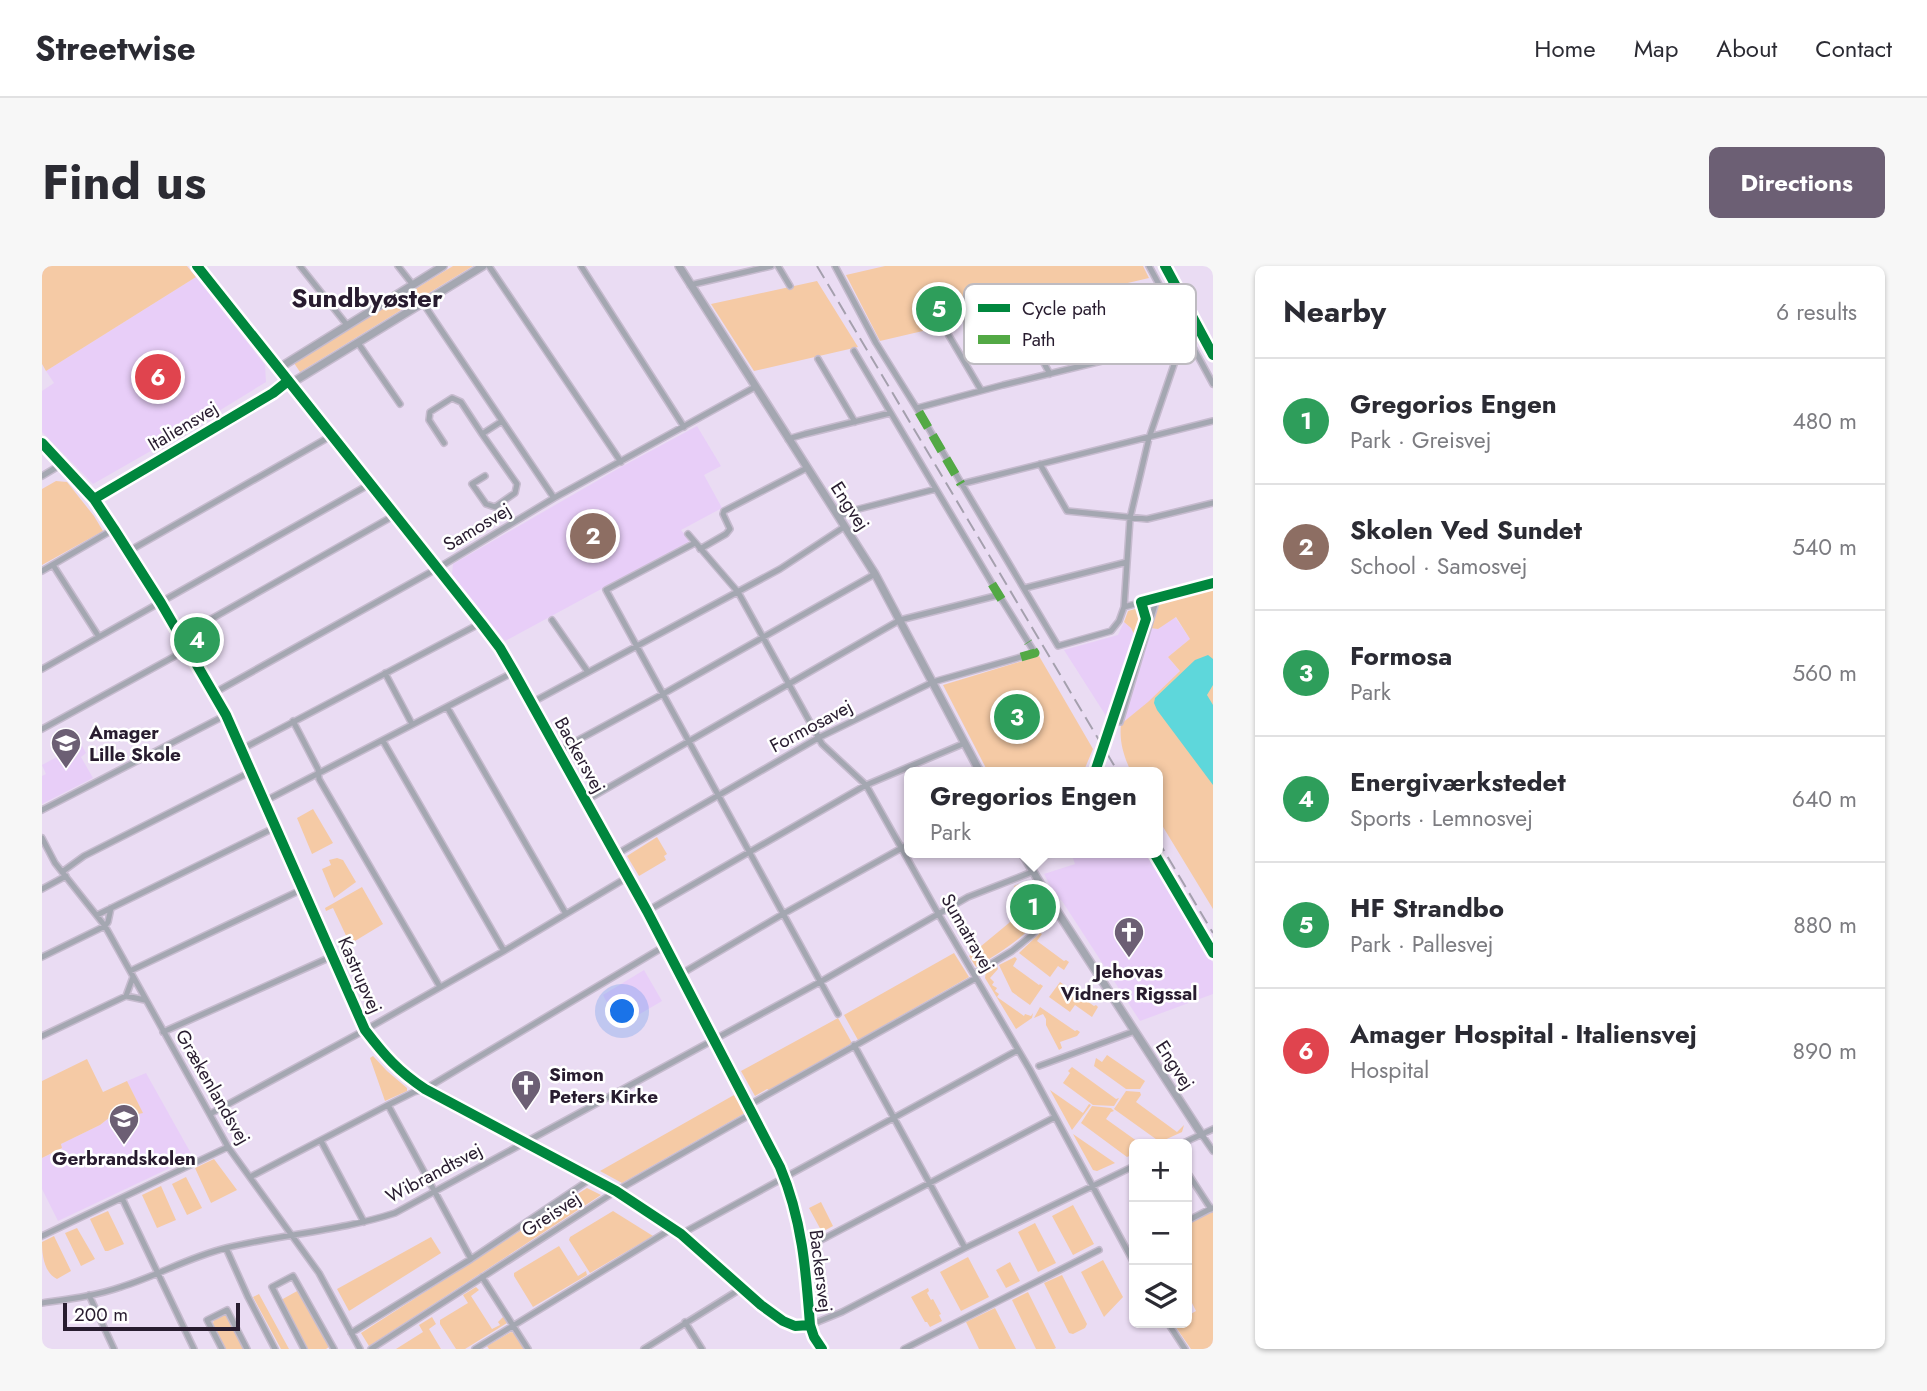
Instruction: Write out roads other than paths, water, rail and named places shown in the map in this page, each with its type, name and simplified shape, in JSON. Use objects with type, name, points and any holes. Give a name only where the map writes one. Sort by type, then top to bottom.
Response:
[{"type":"street","name":"Backersvej","points":[[197,266],[481,623],[514,672],[681,974],[785,1177],[804,1250],[810,1325]]},
{"type":"street","points":[[300,266],[347,326]]},
{"type":"street","points":[[398,266],[413,285]]},
{"type":"street","points":[[279,368],[443,266]]},
{"type":"street","name":"Italiensvej","points":[[94,499],[483,266]]},
{"type":"street","points":[[489,266],[621,462]]},
{"type":"street","points":[[581,266],[684,428]]},
{"type":"street","name":"Engvej","points":[[679,266],[876,574],[977,767]]},
{"type":"street","points":[[690,285],[771,266]]},
{"type":"street","points":[[778,266],[790,285]]},
{"type":"street","points":[[835,266],[876,343],[1058,646],[1111,631],[1119,621],[1124,607],[1130,518],[1149,438],[1174,364]]},
{"type":"street","points":[[1149,266],[1159,284]]},
{"type":"street","points":[[1165,266],[1175,284]]},
{"type":"street","points":[[423,303],[554,498]]},
{"type":"street","points":[[1196,324],[1213,355]]},
{"type":"street","points":[[945,329],[964,361]]},
{"type":"street","points":[[1196,334],[1200,331]]},
{"type":"street","points":[[358,343],[400,404]]},
{"type":"street","points":[[585,801],[900,621],[999,595],[854,351]]},
{"type":"street","points":[[1196,352],[1213,384]]},
{"type":"street","points":[[818,359],[855,422]]},
{"type":"street","points":[[966,364],[981,390]]},
{"type":"street","points":[[1045,364],[1050,373]]},
{"type":"street","points":[[917,408],[1087,364]]},
{"type":"street","name":"Samosvej","points":[[214,693],[438,568],[554,498],[755,387]]},
{"type":"street","points":[[444,443],[429,420],[429,412],[452,398],[461,402],[517,484],[515,493],[495,507],[486,505],[472,484],[485,476]]},
{"type":"street","points":[[788,439],[890,413]]},
{"type":"street","points":[[482,434],[502,421]]},
{"type":"street","points":[[961,484],[1213,421]]},
{"type":"street","points":[[129,551],[331,436]]},
{"type":"street","name":"Kastrupvej","points":[[42,443],[94,499],[114,528],[214,693],[252,771],[365,1030],[389,1061],[425,1089],[616,1191],[673,1228],[783,1321],[796,1326],[810,1325]]},
{"type":"street","points":[[42,476],[62,464]]},
{"type":"street","points":[[1040,464],[1067,511],[1147,519],[1213,503]]},
{"type":"street","points":[[700,549],[730,529],[723,511],[807,468]]},
{"type":"street","points":[[42,669],[370,484]]},
{"type":"street","points":[[839,517],[851,510],[936,489]]},
{"type":"street","points":[[181,636],[395,515]]},
{"type":"street","points":[[531,703],[780,569],[844,527]]},
{"type":"street","points":[[42,572],[114,528]]},
{"type":"street","name":"Sumatravej","points":[[688,534],[738,592],[818,738],[866,785],[904,852]]},
{"type":"street","points":[[695,543],[606,590],[838,1014]]},
{"type":"street","points":[[1025,588],[1127,562]]},
{"type":"street","points":[[53,565],[99,637]]},
{"type":"street","points":[[558,751],[876,574]]},
{"type":"street","points":[[1124,607],[1213,583]]},
{"type":"street","name":"Formosavej","points":[[615,855],[818,738],[933,682],[1035,653],[999,595]]},
{"type":"street","points":[[1120,722],[1157,598]]},
{"type":"street","points":[[552,620],[588,672]]},
{"type":"street","points":[[242,749],[481,623]]},
{"type":"street","points":[[42,729],[188,649]]},
{"type":"street","points":[[265,802],[514,672]]},
{"type":"street","points":[[385,673],[412,724]]},
{"type":"street","points":[[447,707],[566,914]]},
{"type":"street","points":[[42,810],[226,715]]},
{"type":"street","points":[[293,721],[318,769],[319,779],[440,987]]},
{"type":"street","points":[[383,741],[504,951]]},
{"type":"street","points":[[908,767],[965,743]]},
{"type":"street","points":[[647,911],[866,785],[904,769]]},
{"type":"street","points":[[42,888],[64,874],[83,856],[252,771]]},
{"type":"street","points":[[97,915],[276,827]]},
{"type":"street","name":"Grækenlandsvej","points":[[42,838],[55,863],[105,926],[228,1147],[319,1273],[358,1349]]},
{"type":"street","points":[[681,974],[904,846]]},
{"type":"street","name":"Sumatravej","points":[[907,858],[1018,1050],[1129,1254]]},
{"type":"street","name":"Engvej","points":[[1025,858],[1213,1151]]},
{"type":"street","points":[[1157,858],[1213,953]]},
{"type":"street","name":"Wibrandtsvej","points":[[42,1303],[89,1296],[119,1288],[226,1248],[363,1222],[394,1213],[820,982],[968,897],[1032,872]]},
{"type":"street","points":[[210,1114],[365,1030],[628,877]]},
{"type":"street","points":[[126,996],[132,974],[303,889]]},
{"type":"street","points":[[42,957],[105,926],[111,908]]},
{"type":"street","name":"Greisvej","points":[[371,1349],[616,1191],[854,1045],[975,976],[1032,935],[1055,908]]},
{"type":"street","points":[[250,1177],[388,1105],[425,1089],[665,946]]},
{"type":"street","points":[[163,1032],[333,956]]},
{"type":"street","points":[[42,1036],[126,996],[145,1000]]},
{"type":"street","name":"Engvej","points":[[1039,1066],[1135,1031]]},
{"type":"street","points":[[854,1045],[965,1248]]},
{"type":"street","points":[[681,1234],[1018,1050]]},
{"type":"street","points":[[388,1105],[471,1259]]},
{"type":"street","points":[[804,1250],[1055,1117]]},
{"type":"street","points":[[1192,1139],[1213,1129]]},
{"type":"street","points":[[321,1141],[363,1222]]},
{"type":"street","points":[[42,1236],[228,1147]]},
{"type":"street","points":[[822,1349],[810,1325],[1129,1168]]},
{"type":"street","name":"Greisvej","points":[[351,1333],[471,1259],[592,1178]]},
{"type":"street","points":[[1192,1179],[1212,1209],[1192,1219]]},
{"type":"street","points":[[122,1198],[194,1349]]},
{"type":"street","points":[[475,1349],[673,1228]]},
{"type":"street","points":[[226,1248],[275,1349]]},
{"type":"street","points":[[904,1349],[1099,1250]]},
{"type":"street","points":[[304,1349],[272,1287],[293,1276],[334,1349]]},
{"type":"street","points":[[482,1277],[528,1349]]},
{"type":"street","points":[[644,1349],[742,1288]]},
{"type":"street","points":[[89,1296],[114,1349]]},
{"type":"street","points":[[222,1349],[207,1320],[227,1310],[247,1349]]},
{"type":"street","points":[[685,1322],[702,1349]]},
{"type":"street","points":[[1171,1328],[1182,1348]]},
{"type":"railway","points":[[817,266],[1115,767]]},
{"type":"railway","points":[[1163,849],[1213,933]]},
{"type":"place","name":"HF Strandbo","points":[[939,309]]},
{"type":"place","name":"Amager Hospital - Italiensvej","points":[[158,377]]},
{"type":"place","name":"Skolen Ved Sundet","points":[[593,536]]},
{"type":"place","name":"Energiværkstedet","points":[[197,640]]},
{"type":"place","name":"Formosa","points":[[1017,717]]},
{"type":"place","name":"Amager Lille Skole","points":[[66,770]]},
{"type":"place","name":"Gregorios Engen","points":[[1033,907]]},
{"type":"place","name":"Jehovas Vidners Rigssal","points":[[1129,959]]},
{"type":"place","name":"Simon Peters Kirke","points":[[526,1112]]},
{"type":"place","name":"Gerbrandskolen","points":[[124,1146]]},
{"type":"district","name":"Sundbyøster","points":[[367,298]]}]
